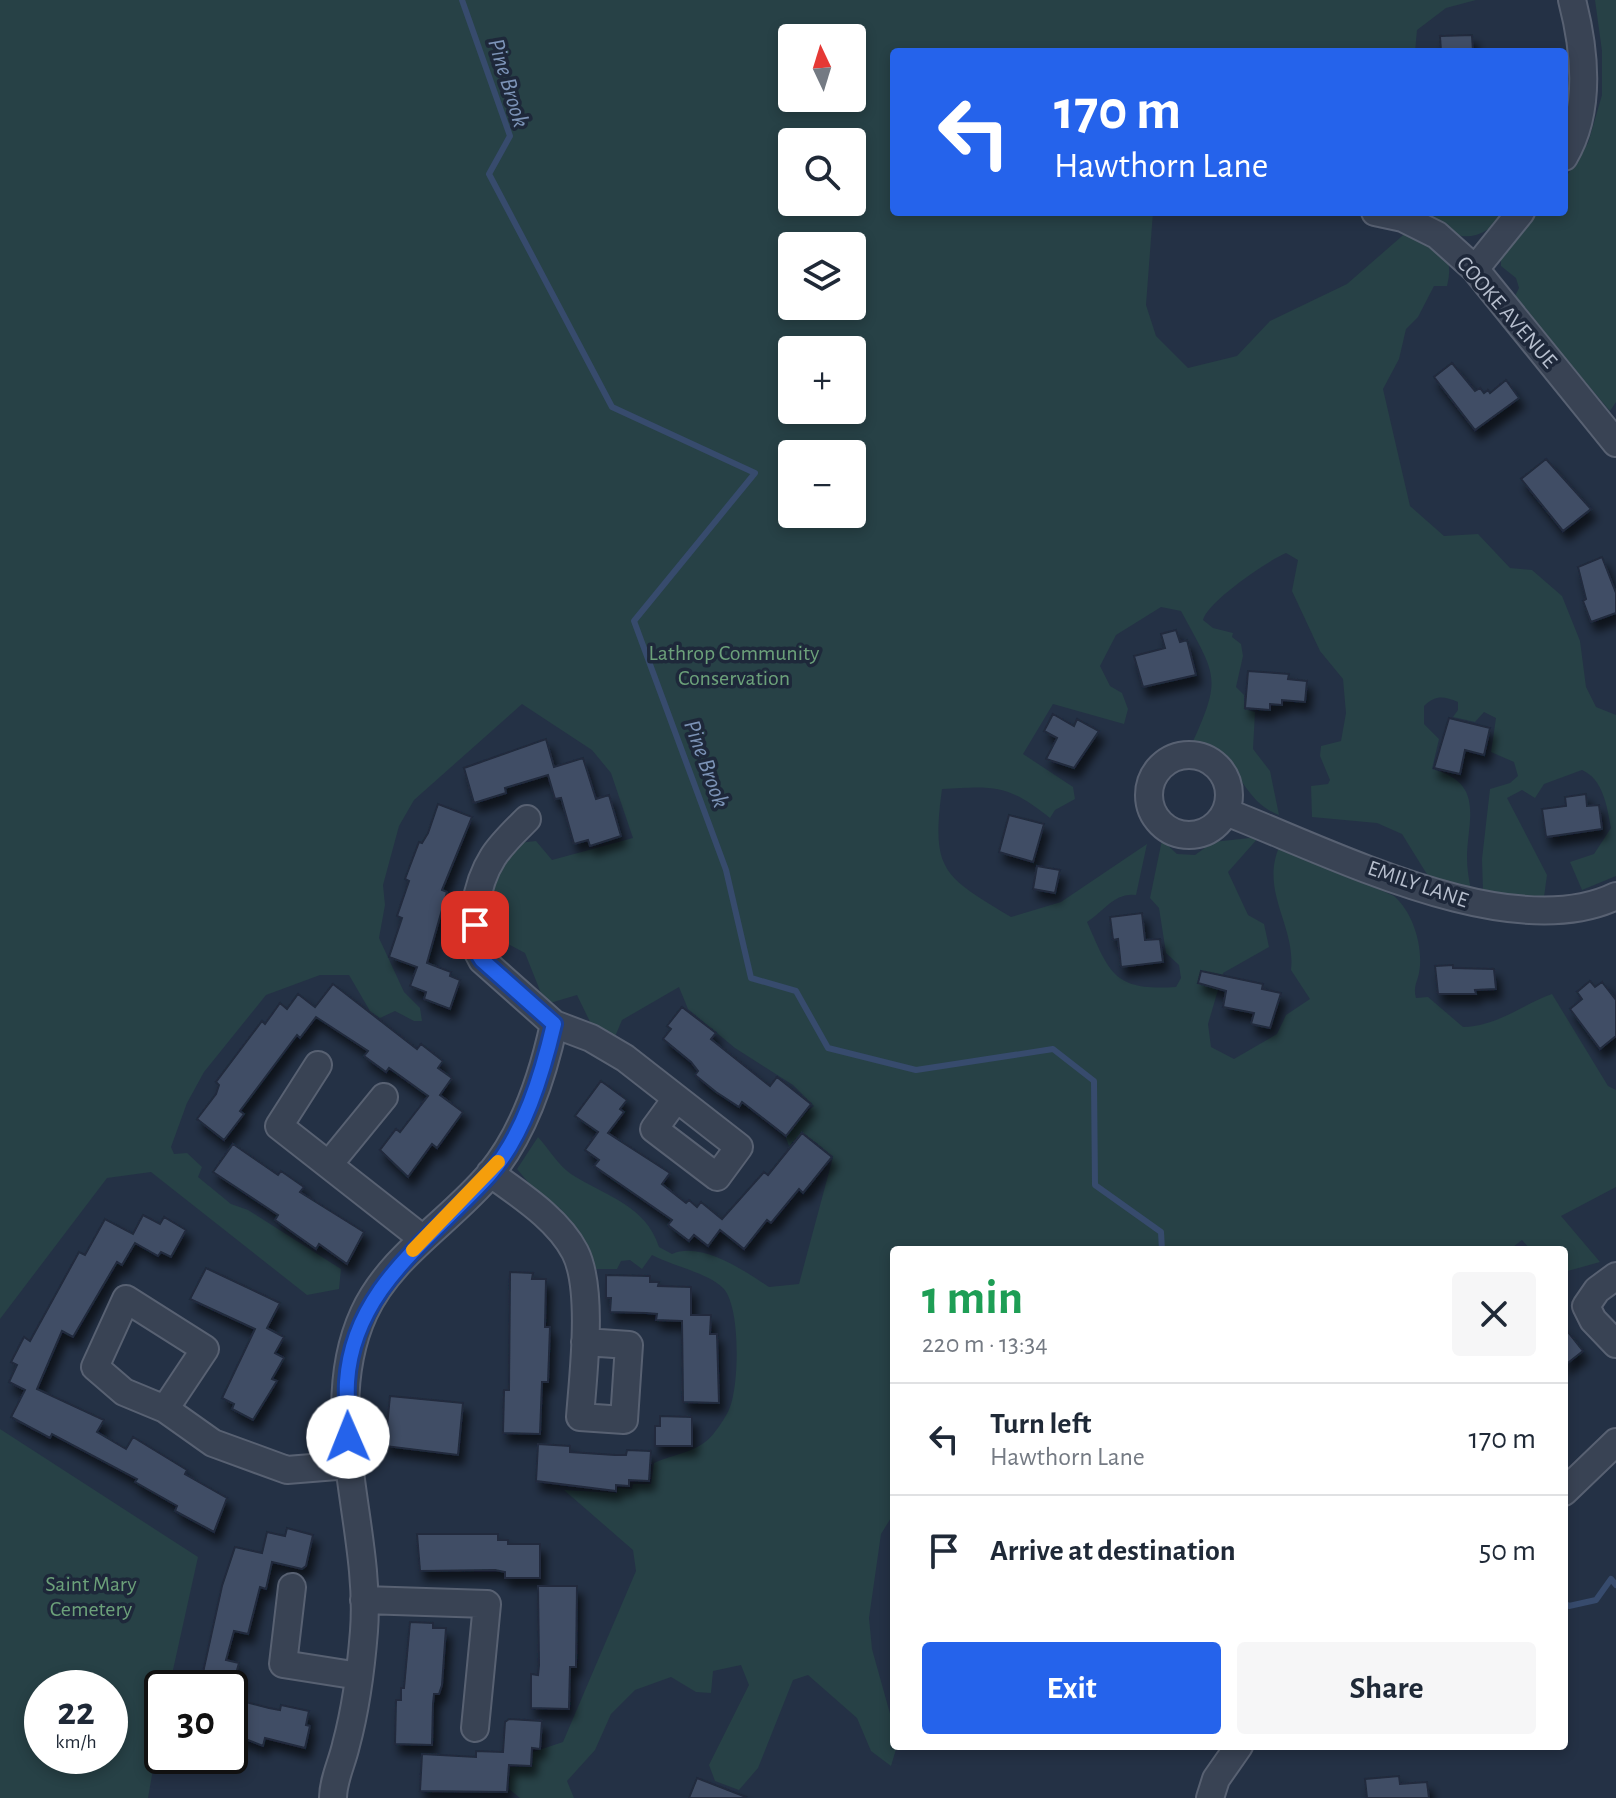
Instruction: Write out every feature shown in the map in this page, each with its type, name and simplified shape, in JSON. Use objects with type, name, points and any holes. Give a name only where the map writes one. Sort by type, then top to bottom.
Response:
[{"type":"street","points":[[1568,147],[1584,82],[1583,49],[1572,0]]},
{"type":"street","name":"COOKE AVENUE","points":[[1394,216],[1437,235],[1475,269],[1616,443]]},
{"type":"street","points":[[1475,269],[1518,216]]},
{"type":"street","name":"EMILY LANE","points":[[1226,812],[1405,881],[1496,909],[1560,912],[1616,896]]},
{"type":"street","points":[[527,819],[501,845],[484,877],[475,925],[475,949],[482,960],[554,1024],[616,1052],[676,1099]]},
{"type":"street","points":[[331,1795],[346,1746],[359,1676],[364,1600],[361,1544],[349,1465],[347,1380],[363,1314],[384,1283],[423,1239],[490,1173],[533,1095],[554,1024]]},
{"type":"street","points":[[318,1065],[279,1126],[423,1239]]},
{"type":"street","points":[[330,1163],[384,1097]]},
{"type":"street","points":[[490,1173],[548,1219],[576,1254],[583,1291],[585,1342]]},
{"type":"street","points":[[1616,1276],[1597,1290],[1586,1306],[1593,1320],[1616,1344]]},
{"type":"street","points":[[165,1409],[213,1443],[287,1470],[349,1465]]},
{"type":"street","points":[[1568,1488],[1616,1442]]},
{"type":"street","points":[[292,1587],[283,1664],[359,1676]]},
{"type":"street","points":[[364,1600],[487,1604],[475,1728]]},
{"type":"street","points":[[1210,1798],[1216,1779],[1236,1750]]},
{"type":"green space","name":"Lathrop Community Conservation","points":[[0,0],[1476,0],[1446,8],[1417,30],[1415,48],[890,48],[890,216],[1153,216],[1146,305],[1156,336],[1188,368],[1237,356],[1270,321],[1347,284],[1409,230],[1442,251],[1449,264],[1447,286],[1434,286],[1418,317],[1406,329],[1399,359],[1383,389],[1410,506],[1444,536],[1478,534],[1510,568],[1532,570],[1562,596],[1580,641],[1586,687],[1596,707],[1616,715],[1616,876],[1582,890],[1570,862],[1594,854],[1611,828],[1606,802],[1599,787],[1582,770],[1544,784],[1535,798],[1522,790],[1507,798],[1547,875],[1544,897],[1483,892],[1482,859],[1490,789],[1510,783],[1518,776],[1514,762],[1491,752],[1496,718],[1484,712],[1475,722],[1453,717],[1458,710],[1458,702],[1448,699],[1436,698],[1424,706],[1424,724],[1439,739],[1432,769],[1449,775],[1467,794],[1470,817],[1467,862],[1471,890],[1428,876],[1402,834],[1377,823],[1312,817],[1311,786],[1328,784],[1330,780],[1320,756],[1321,746],[1341,741],[1346,713],[1343,679],[1320,651],[1292,591],[1298,560],[1286,553],[1226,593],[1203,620],[1213,628],[1233,633],[1232,637],[1241,644],[1243,656],[1236,687],[1244,695],[1244,709],[1255,712],[1253,749],[1270,771],[1279,815],[1255,799],[1220,758],[1208,750],[1191,746],[1208,705],[1211,677],[1202,650],[1181,611],[1161,607],[1116,635],[1100,666],[1110,686],[1122,693],[1128,709],[1124,724],[1053,704],[1023,754],[1073,787],[1075,799],[1055,810],[1050,818],[1022,799],[1000,790],[975,787],[942,789],[939,838],[941,855],[956,880],[1011,917],[1061,902],[1147,844],[1136,895],[1116,899],[1087,922],[1102,955],[1117,976],[1139,986],[1176,987],[1181,978],[1179,965],[1166,953],[1159,908],[1150,898],[1162,840],[1177,854],[1195,855],[1213,842],[1259,837],[1228,872],[1248,915],[1264,924],[1269,947],[1223,973],[1208,1024],[1211,1047],[1234,1059],[1277,1034],[1286,1015],[1310,999],[1291,970],[1288,938],[1276,893],[1275,862],[1280,845],[1394,896],[1407,911],[1418,942],[1420,963],[1416,998],[1428,997],[1463,1027],[1498,1019],[1552,994],[1608,1086],[1616,1090],[1616,1187],[1561,1216],[1600,1262],[1568,1271],[1568,1246],[1527,1246],[1522,1240],[1514,1246],[890,1246],[890,1519],[881,1534],[869,1618],[872,1649],[890,1714],[890,1750],[896,1750],[891,1766],[871,1751],[857,1718],[808,1675],[793,1680],[758,1768],[739,1790],[715,1781],[709,1765],[749,1685],[741,1665],[713,1671],[711,1693],[696,1692],[671,1677],[635,1690],[611,1714],[595,1750],[567,1781],[574,1798],[520,1798],[509,1789],[510,1767],[532,1767],[533,1752],[563,1742],[636,1571],[633,1550],[564,1490],[617,1493],[618,1488],[632,1489],[633,1484],[651,1484],[654,1463],[694,1449],[708,1439],[730,1407],[737,1346],[729,1297],[717,1283],[652,1255],[642,1269],[630,1260],[621,1261],[617,1269],[589,1269],[559,1222],[561,1209],[543,1200],[517,1169],[538,1137],[571,1174],[623,1203],[645,1221],[659,1247],[672,1254],[696,1251],[709,1255],[735,1266],[769,1287],[799,1284],[833,1157],[814,1141],[811,1145],[798,1136],[789,1146],[784,1133],[814,1106],[793,1085],[735,1048],[688,1009],[679,987],[622,1020],[614,1039],[592,1026],[577,995],[550,1003],[541,993],[525,953],[487,933],[487,906],[492,885],[518,843],[536,841],[552,860],[633,838],[611,773],[592,750],[522,704],[414,800],[399,826],[383,885],[385,905],[379,938],[404,992],[420,1008],[422,1021],[414,1021],[395,1011],[380,1018],[370,1011],[349,975],[320,975],[266,995],[204,1072],[187,1103],[171,1147],[174,1154],[187,1153],[202,1167],[198,1177],[231,1204],[248,1210],[341,1269],[339,1289],[307,1295],[151,1172],[107,1178],[0,1319]]},
{"type":"green space","points":[[1595,0],[1616,0],[1616,402],[1610,411],[1514,298],[1519,288],[1516,278],[1501,266],[1501,254],[1534,216],[1568,216],[1568,174],[1588,143],[1602,95],[1602,51]]},
{"type":"green space","points":[[1420,216],[1503,216],[1483,232],[1472,236],[1462,236]]},
{"type":"green space","name":"Saint Mary Cemetery","points":[[0,1429],[198,1557],[173,1670],[144,1670],[144,1774],[152,1774],[148,1798],[0,1798]]},
{"type":"building","points":[[1472,35],[1473,48],[1441,48],[1440,36]]},
{"type":"building","points":[[1452,363],[1475,391],[1480,388],[1484,393],[1488,390],[1490,393],[1506,380],[1519,398],[1475,430],[1434,377]]},
{"type":"building","points":[[1546,459],[1591,509],[1563,531],[1521,479]]},
{"type":"building","points":[[1602,557],[1616,593],[1616,613],[1591,622],[1583,601],[1586,599],[1578,567]]},
{"type":"building","points":[[1176,630],[1180,642],[1187,640],[1196,675],[1143,687],[1134,656],[1165,648],[1161,634]]},
{"type":"building","points":[[1248,671],[1289,674],[1288,679],[1307,681],[1305,702],[1282,700],[1282,705],[1270,704],[1270,710],[1245,708]]},
{"type":"building","points":[[1053,714],[1074,726],[1077,719],[1099,731],[1074,768],[1046,759],[1057,738],[1044,731]]},
{"type":"building","points":[[1449,718],[1490,728],[1484,755],[1465,750],[1460,774],[1434,768]]},
{"type":"building","points":[[546,739],[554,767],[583,758],[596,799],[609,795],[621,836],[590,846],[588,840],[574,844],[561,798],[555,799],[548,775],[505,788],[506,793],[474,803],[464,768]]},
{"type":"building","points":[[1586,794],[1587,806],[1599,805],[1602,829],[1546,837],[1542,809],[1566,806],[1565,797]]},
{"type":"building","points":[[438,804],[472,817],[442,890],[447,892],[427,963],[451,972],[450,976],[460,980],[450,1009],[424,999],[426,992],[410,986],[417,967],[389,957],[402,918],[397,916],[409,881],[405,879],[419,842],[422,843],[428,833]]},
{"type":"building","points":[[1009,815],[1044,824],[1033,862],[999,852]]},
{"type":"building","points":[[1037,866],[1060,870],[1055,893],[1033,889]]},
{"type":"building","points":[[1142,913],[1145,940],[1160,939],[1163,962],[1121,967],[1118,939],[1113,940],[1110,917]]},
{"type":"building","points":[[1453,965],[1453,968],[1494,969],[1496,989],[1475,990],[1476,994],[1438,994],[1435,966]]},
{"type":"building","points":[[1201,971],[1263,984],[1262,989],[1281,993],[1270,1028],[1251,1024],[1254,1013],[1223,1007],[1226,991],[1198,983]]},
{"type":"building","points":[[1590,981],[1595,987],[1602,982],[1616,1000],[1616,1036],[1600,1049],[1570,1009],[1582,999],[1577,992]]},
{"type":"building","points":[[333,984],[417,1049],[421,1044],[443,1061],[438,1068],[452,1078],[440,1095],[463,1112],[437,1148],[432,1144],[408,1177],[380,1150],[396,1129],[400,1132],[428,1096],[389,1068],[386,1072],[364,1056],[368,1051],[316,1017],[300,1038],[297,1035],[240,1111],[244,1114],[224,1140],[197,1119],[216,1094],[219,1085],[216,1082],[262,1021],[265,1024],[280,1003],[287,1009],[298,994],[315,1007]]},
{"type":"building","points":[[682,1007],[716,1033],[711,1039],[770,1086],[777,1077],[811,1104],[786,1136],[742,1102],[739,1107],[716,1092],[695,1075],[698,1071],[691,1062],[663,1039],[671,1029],[667,1026]]},
{"type":"building","points":[[601,1081],[627,1100],[620,1109],[624,1112],[608,1133],[670,1173],[662,1184],[686,1203],[689,1200],[697,1207],[701,1202],[722,1219],[764,1172],[768,1175],[802,1133],[832,1157],[803,1193],[799,1189],[771,1223],[767,1220],[744,1249],[720,1230],[708,1246],[694,1235],[689,1241],[668,1225],[672,1220],[594,1166],[599,1160],[585,1150],[598,1132],[575,1116]]},
{"type":"building","points":[[233,1144],[278,1175],[281,1171],[304,1187],[300,1192],[364,1232],[347,1264],[319,1244],[316,1249],[275,1220],[278,1215],[213,1172]]},
{"type":"building","points":[[143,1215],[160,1224],[164,1217],[186,1230],[171,1257],[161,1252],[158,1256],[135,1243],[122,1265],[117,1262],[73,1337],[62,1331],[37,1389],[104,1420],[97,1432],[126,1449],[133,1437],[187,1470],[185,1474],[227,1498],[214,1532],[175,1511],[177,1506],[135,1482],[137,1479],[52,1434],[50,1438],[11,1417],[25,1390],[9,1382],[17,1365],[11,1362],[24,1337],[30,1341],[79,1252],[85,1255],[105,1219],[133,1234]]},
{"type":"building","points":[[206,1268],[280,1303],[267,1328],[284,1337],[275,1353],[284,1358],[272,1379],[277,1381],[253,1420],[232,1409],[234,1404],[222,1398],[255,1329],[190,1299]]},
{"type":"building","points":[[510,1272],[533,1273],[532,1279],[546,1279],[545,1327],[550,1327],[548,1382],[542,1382],[540,1434],[503,1433],[504,1390],[509,1390]]},
{"type":"building","points":[[606,1275],[650,1276],[650,1282],[659,1282],[658,1286],[691,1287],[691,1315],[711,1315],[710,1334],[717,1334],[719,1403],[683,1402],[682,1321],[656,1320],[657,1314],[610,1312],[611,1298],[606,1298]]},
{"type":"building","points":[[1568,1332],[1583,1351],[1568,1363]]},
{"type":"building","points":[[390,1396],[463,1403],[458,1455],[385,1446]]},
{"type":"building","points":[[660,1416],[692,1417],[692,1446],[655,1446],[655,1426],[660,1426]]},
{"type":"building","points":[[538,1444],[570,1446],[570,1452],[615,1455],[626,1455],[627,1450],[651,1451],[649,1481],[629,1480],[629,1486],[616,1485],[616,1491],[536,1481]]},
{"type":"building","points":[[287,1528],[313,1535],[306,1566],[302,1569],[272,1562],[266,1589],[260,1587],[248,1634],[234,1631],[226,1660],[239,1663],[237,1670],[204,1670],[222,1586],[235,1547],[262,1553],[267,1532],[285,1536]]},
{"type":"building","points":[[417,1534],[498,1534],[498,1540],[508,1540],[508,1544],[540,1544],[540,1578],[505,1578],[505,1572],[495,1570],[420,1571]]},
{"type":"building","points":[[538,1586],[577,1586],[576,1667],[570,1667],[569,1709],[531,1708],[531,1674],[538,1675],[539,1665]]},
{"type":"building","points":[[410,1622],[433,1623],[433,1628],[446,1628],[442,1685],[439,1694],[434,1694],[432,1745],[395,1744],[396,1700],[401,1700],[401,1688],[404,1688]]},
{"type":"building","points":[[248,1703],[280,1710],[281,1705],[309,1711],[306,1725],[310,1726],[305,1748],[265,1738],[263,1746],[248,1740]]},
{"type":"building","points":[[509,1719],[542,1721],[540,1749],[532,1748],[531,1766],[509,1765],[507,1792],[420,1791],[422,1754],[476,1757],[476,1751],[503,1752],[505,1722]]},
{"type":"building","points":[[1399,1776],[1400,1784],[1427,1782],[1429,1798],[1367,1798],[1365,1779]]},
{"type":"building","points":[[697,1778],[746,1797],[689,1798]]},
{"type":"waterway","name":"Pine Brook","points":[[462,0],[510,136],[489,174],[612,407],[755,473],[634,621],[726,870],[751,978],[796,991],[828,1048],[916,1070],[1053,1049],[1094,1081],[1095,1185],[1161,1232],[1162,1246]]},
{"type":"waterway","name":"Pine Brook","points":[[1568,1605],[1596,1600],[1611,1579],[1616,1585]]},
{"type":"slow traffic","points":[[413,1250],[498,1162]]},
{"type":"route","points":[[348,1437],[347,1380],[363,1314],[384,1283],[423,1239],[490,1173],[528,1106],[548,1050],[554,1024],[482,960],[475,949],[475,925]]}]
